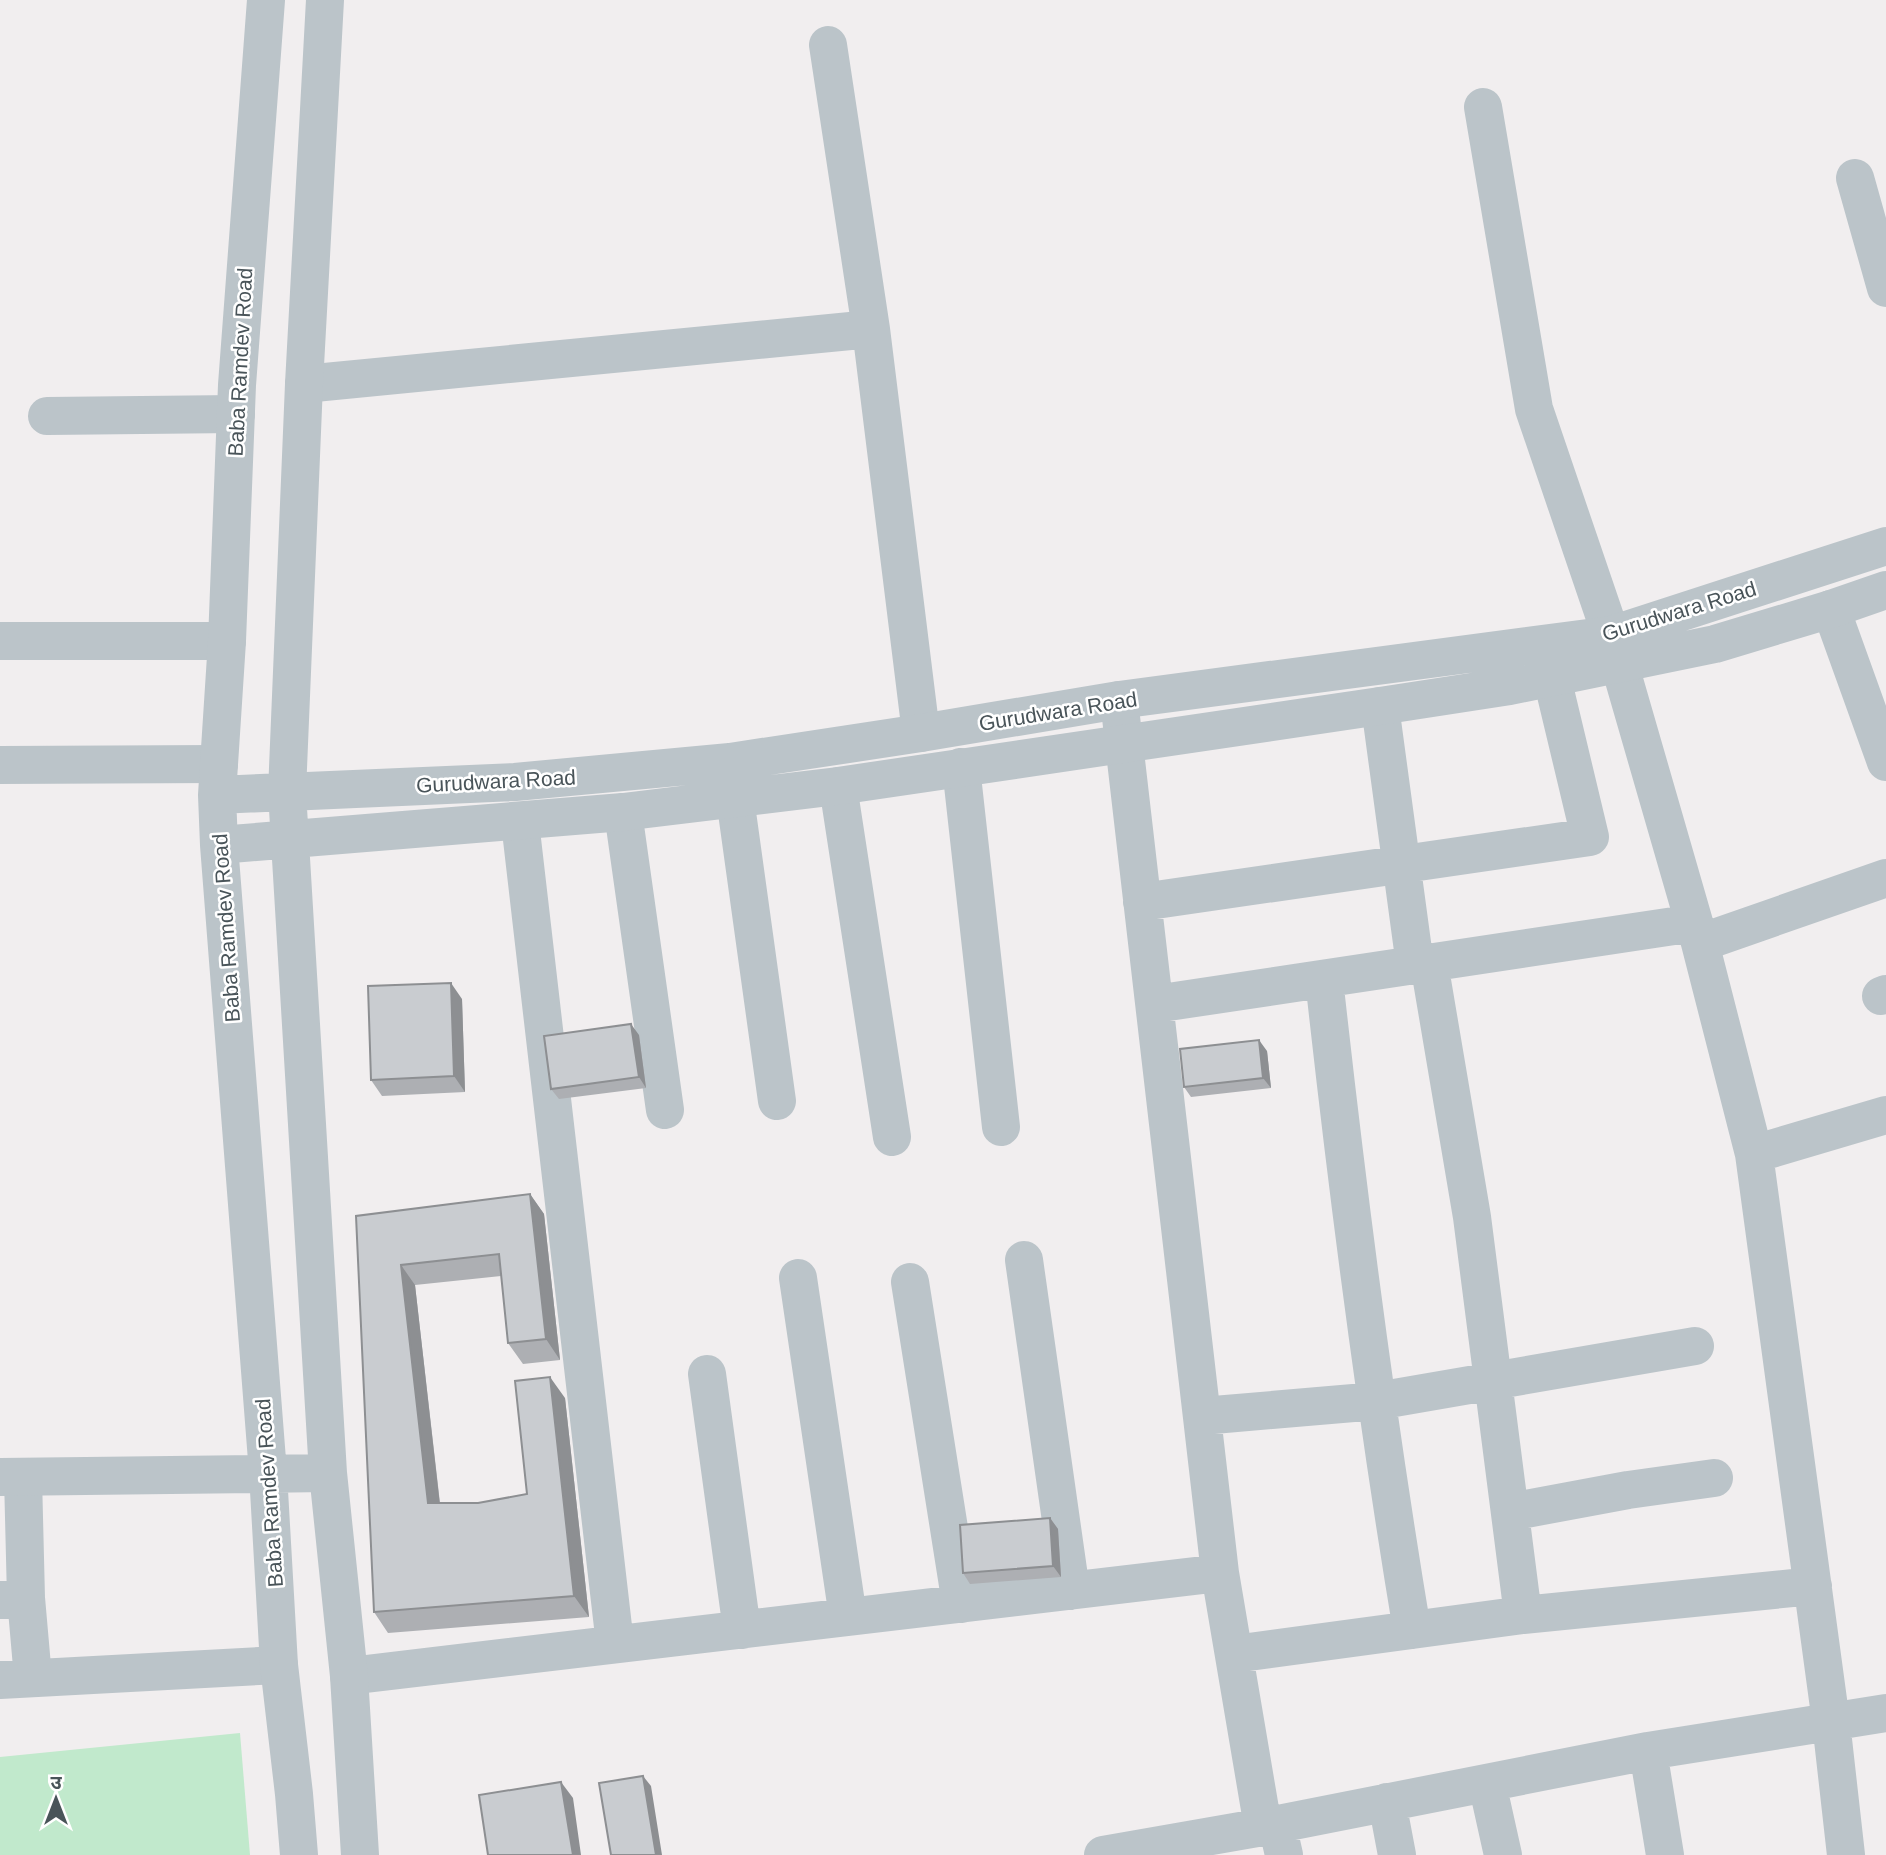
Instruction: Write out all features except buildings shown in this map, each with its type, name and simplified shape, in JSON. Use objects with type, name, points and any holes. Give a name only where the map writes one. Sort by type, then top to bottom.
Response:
[{"type":"street","name":"Baba Ramdev Road","points":[[266,0],[236,414],[227,641],[218,780],[219,845],[268,1473],[279,1665],[299,1855]]},
{"type":"street","points":[[325,0],[304,384],[287,792],[328,1473],[349,1676],[360,1855]]},
{"type":"street","points":[[828,45],[871,329],[921,733]]},
{"type":"street","points":[[1483,107],[1534,409],[1615,649],[1697,933],[1754,1154],[1831,1722],[1846,1855]]},
{"type":"street","points":[[1855,178],[1886,288]]},
{"type":"street","points":[[304,384],[871,329]]},
{"type":"street","points":[[47,416],[236,414]]},
{"type":"street","name":"Gurudwara Road","points":[[219,845],[520,822],[838,786],[1510,686],[1552,678],[1615,649],[1886,546]]},
{"type":"street","name":"Gurudwara Road","points":[[0,765],[218,780],[287,792],[515,782],[617,774],[730,762],[1119,700],[1615,649],[1715,645],[1886,590]]},
{"type":"street","points":[[1831,609],[1886,762]]},
{"type":"street","points":[[0,641],[227,641]]},
{"type":"street","points":[[1143,902],[1590,837],[1552,678]]},
{"type":"street","points":[[1119,700],[1220,1573],[1234,1654],[1275,1835]]},
{"type":"street","points":[[1380,706],[1401,863],[1472,1217],[1523,1615]]},
{"type":"street","points":[[961,767],[1001,1127]]},
{"type":"street","points":[[838,786],[892,1137]]},
{"type":"street","points":[[735,798],[777,1101]]},
{"type":"street","points":[[623,812],[665,1110]]},
{"type":"street","points":[[520,822],[615,1644]]},
{"type":"street","points":[[1154,1004],[1422,964],[1697,933],[1886,878]]},
{"type":"street","points":[[1324,979],[1377,1401],[1412,1630]]},
{"type":"street","points":[[1754,1154],[1886,1115]]},
{"type":"street","points":[[1024,1260],[1071,1591]]},
{"type":"street","points":[[798,1278],[848,1617]]},
{"type":"street","points":[[910,1282],[961,1604]]},
{"type":"street","points":[[1202,1416],[1377,1401],[1695,1346]]},
{"type":"street","points":[[707,1374],[742,1630]]},
{"type":"street","points":[[279,1665],[16,1679],[11,1477],[328,1473]]},
{"type":"street","points":[[1510,1512],[1628,1490],[1714,1478]]},
{"type":"street","points":[[349,1676],[1220,1573]]},
{"type":"street","points":[[1234,1654],[1523,1615],[1813,1586]]},
{"type":"street","points":[[1103,1855],[1275,1835],[1387,1802],[1648,1751],[1886,1713]]},
{"type":"street","points":[[1648,1751],[1665,1855]]},
{"type":"street","points":[[1487,1783],[1503,1855]]},
{"type":"street","points":[[1387,1802],[1397,1855]]},
{"type":"green space","points":[[240,1733],[250,1855],[0,1855],[0,1757]]}]
